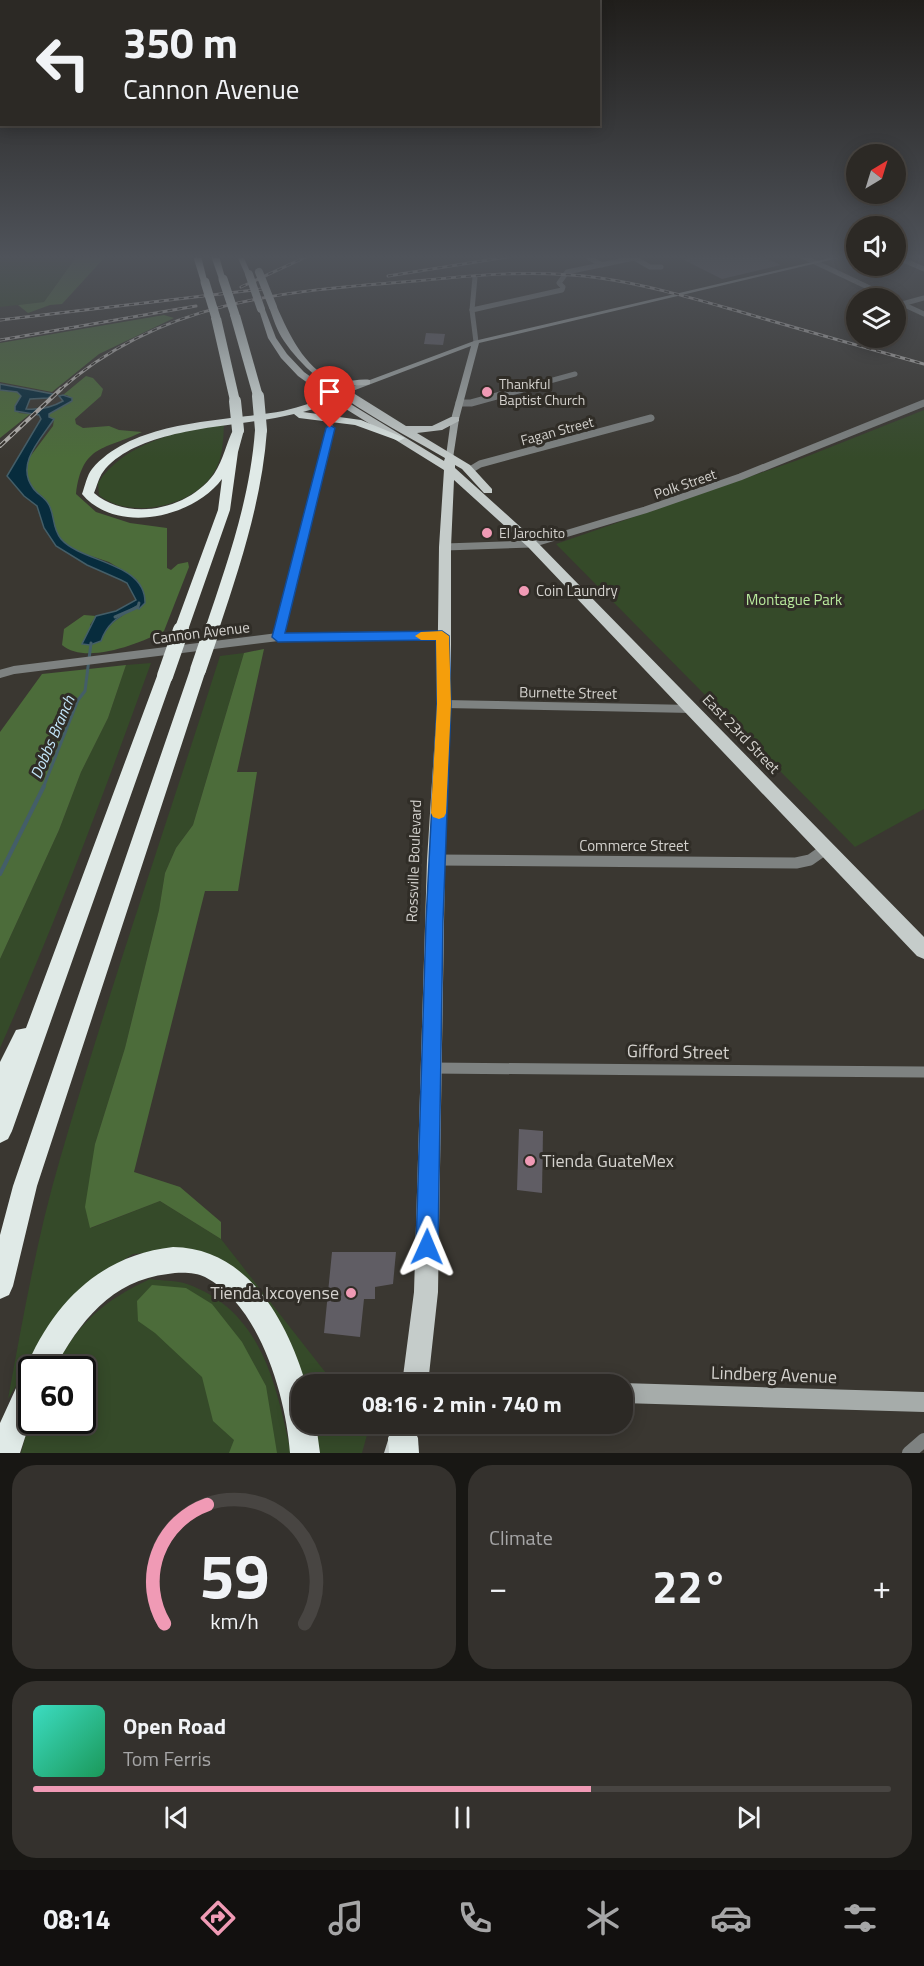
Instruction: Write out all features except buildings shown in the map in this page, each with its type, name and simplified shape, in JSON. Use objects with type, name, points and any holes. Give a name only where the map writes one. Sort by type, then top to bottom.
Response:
[{"type":"highway","points":[[0,1131],[224,510],[232,452],[238,430],[235,401],[217,324]]},
{"type":"highway","points":[[0,1286],[25,1186],[53,1099],[248,521],[259,472],[261,430],[258,396],[238,324]]},
{"type":"highway","points":[[232,452],[221,472],[209,486],[190,500],[155,512],[135,514],[113,512],[98,506],[88,494],[88,484],[103,465],[125,449],[144,440],[212,422],[280,414],[339,396]]},
{"type":"highway","points":[[280,414],[357,422],[401,433]]},
{"type":"highway","points":[[0,1086],[60,968]]},
{"type":"highway","points":[[47,1356],[64,1325],[86,1299],[110,1279],[137,1267],[163,1260],[188,1260],[213,1267],[236,1286],[259,1313],[279,1348],[294,1388],[305,1453]]},
{"type":"highway","points":[[4,1453],[18,1412]]},
{"type":"main road","name":"East 23rd Street","points":[[267,324],[272,338],[284,356],[301,374],[449,462],[470,470],[532,544]]},
{"type":"main road","name":"East 23rd Street","points":[[280,324],[297,353],[331,384],[339,396]]},
{"type":"main road","points":[[339,396],[367,382],[476,342],[553,324]]},
{"type":"main road","points":[[339,396],[459,352],[476,342]]},
{"type":"main road","name":"Rossville Boulevard","points":[[416,1374],[426,1292],[436,860],[444,704],[442,636],[444,547],[449,462],[455,419],[476,342]]},
{"type":"main road","points":[[331,384],[367,382]]},
{"type":"main road","points":[[401,433],[441,428],[455,419]]},
{"type":"main road","name":"East 23rd Street","points":[[449,462],[478,494],[532,544],[924,950]]},
{"type":"main road","points":[[447,505],[464,492],[478,494]]},
{"type":"main road","name":"Lindberg Avenue","points":[[633,1393],[924,1402]]},
{"type":"street","points":[[474,324],[476,342]]},
{"type":"street","points":[[459,403],[474,402],[575,374]]},
{"type":"street","name":"Polk Street","points":[[444,547],[532,544],[688,496],[924,403]]},
{"type":"street","name":"Fagan Street","points":[[470,470],[480,464],[651,418]]},
{"type":"street","points":[[278,637],[330,428]]},
{"type":"street","name":"Cannon Avenue","points":[[0,674],[278,637],[442,636]]},
{"type":"street","name":"Burnette Street","points":[[444,704],[692,709]]},
{"type":"street","name":"Commerce Street","points":[[436,860],[796,863],[810,860],[827,848]]},
{"type":"street","name":"Gifford Street","points":[[431,1068],[924,1072]]},
{"type":"street","points":[[909,1453],[924,1440]]},
{"type":"green space","points":[[112,324],[162,324],[99,354],[52,392],[0,382],[0,343]]},
{"type":"green space","points":[[86,376],[93,378],[103,389],[101,396],[75,419],[76,424],[83,428],[109,426],[119,430],[142,432],[106,446],[90,457],[79,478],[76,494],[96,512],[130,523],[167,528],[167,568],[171,570],[178,564],[188,562],[189,567],[164,631],[127,646],[98,653],[72,651],[62,645],[64,629],[84,615],[96,616],[90,625],[101,641],[111,625],[134,607],[143,594],[137,580],[132,576],[109,562],[79,552],[62,541],[54,528],[53,516],[42,496],[33,489],[25,471],[26,462],[53,426],[54,419],[49,417],[49,414],[72,401],[67,395],[63,395]]},
{"type":"green space","points":[[0,390],[17,392],[21,396],[15,406],[19,413],[30,414],[0,438]]},
{"type":"green space","name":"Montague Park","points":[[924,410],[924,809],[855,847],[556,544],[798,460]]},
{"type":"green space","points":[[224,425],[219,462],[213,474],[191,495],[176,502],[143,508],[112,503],[99,495],[98,483],[109,469],[137,448],[171,435]]},
{"type":"green space","points":[[264,649],[237,772],[257,772],[238,891],[205,891],[134,1172],[180,1187],[221,1222],[221,1239],[160,1201],[90,1228],[85,1207],[95,1144],[125,1048],[159,910],[165,873],[176,848],[193,825],[244,653]]},
{"type":"green space","points":[[244,653],[193,825],[176,848],[165,873],[159,910],[125,1048],[95,1144],[91,1228],[160,1201],[221,1239],[327,1374],[299,1374],[284,1331],[187,1250],[133,1254],[90,1281],[47,1335],[34,1356],[18,1356],[18,1383],[8,1399],[44,1218],[60,1159],[98,1033],[220,656]]},
{"type":"green space","points":[[151,663],[79,857],[0,1048],[0,959],[59,830],[81,772],[108,718],[126,665]]},
{"type":"green space","points":[[126,665],[108,718],[81,772],[59,830],[0,959],[0,732],[42,674]]},
{"type":"green space","points":[[150,1279],[187,1284],[212,1296],[233,1312],[249,1331],[262,1353],[279,1401],[291,1453],[21,1453],[26,1434],[96,1434],[96,1356],[61,1356],[93,1315],[133,1287]]},
{"type":"green space","points":[[152,1285],[186,1288],[212,1304],[242,1342],[266,1386],[277,1453],[229,1453],[234,1440],[213,1421],[202,1377],[155,1333],[138,1321],[137,1301]]},
{"type":"green space","points":[[311,1434],[367,1434],[362,1453],[314,1453]]},
{"type":"water","points":[[0,384],[53,394],[48,398],[30,399],[26,409],[41,409],[54,405],[63,401],[59,396],[63,395],[72,398],[72,401],[49,414],[49,417],[54,419],[37,443],[28,461],[28,479],[49,505],[56,531],[61,539],[71,547],[124,571],[143,589],[145,603],[139,609],[137,606],[116,620],[107,628],[101,641],[90,645],[82,644],[96,616],[116,611],[136,600],[127,583],[87,565],[56,546],[44,528],[37,506],[24,496],[7,476],[41,419],[39,415],[15,411],[15,406],[21,396],[17,392],[0,390]]},
{"type":"waterway","name":"Dobbs Branch","points":[[115,617],[138,607],[139,603]]},
{"type":"waterway","name":"Dobbs Branch","points":[[43,788],[78,700],[85,691],[91,643]]},
{"type":"waterway","name":"Dobbs Branch","points":[[0,874],[43,788]]},
{"type":"railway","points":[[0,340],[93,324]]},
{"type":"railway","points":[[60,390],[99,360],[140,336],[171,324]]},
{"type":"railway","points":[[783,324],[924,364]]},
{"type":"railway","points":[[0,446],[61,389]]},
{"type":"slow traffic","points":[[421,636],[442,636],[444,704],[439,813]]},
{"type":"place","name":"Thankful Baptist Church","points":[[487,392]]},
{"type":"place","name":"El Jarochito","points":[[487,533]]},
{"type":"place","name":"Coin Laundry","points":[[524,591]]},
{"type":"place","name":"Tienda GuateMex","points":[[530,1161]]},
{"type":"place","name":"Tienda Ixcoyense","points":[[351,1293]]},
{"type":"route","points":[[330,428],[278,637],[442,636],[444,704],[434,921],[427,1247]]}]
